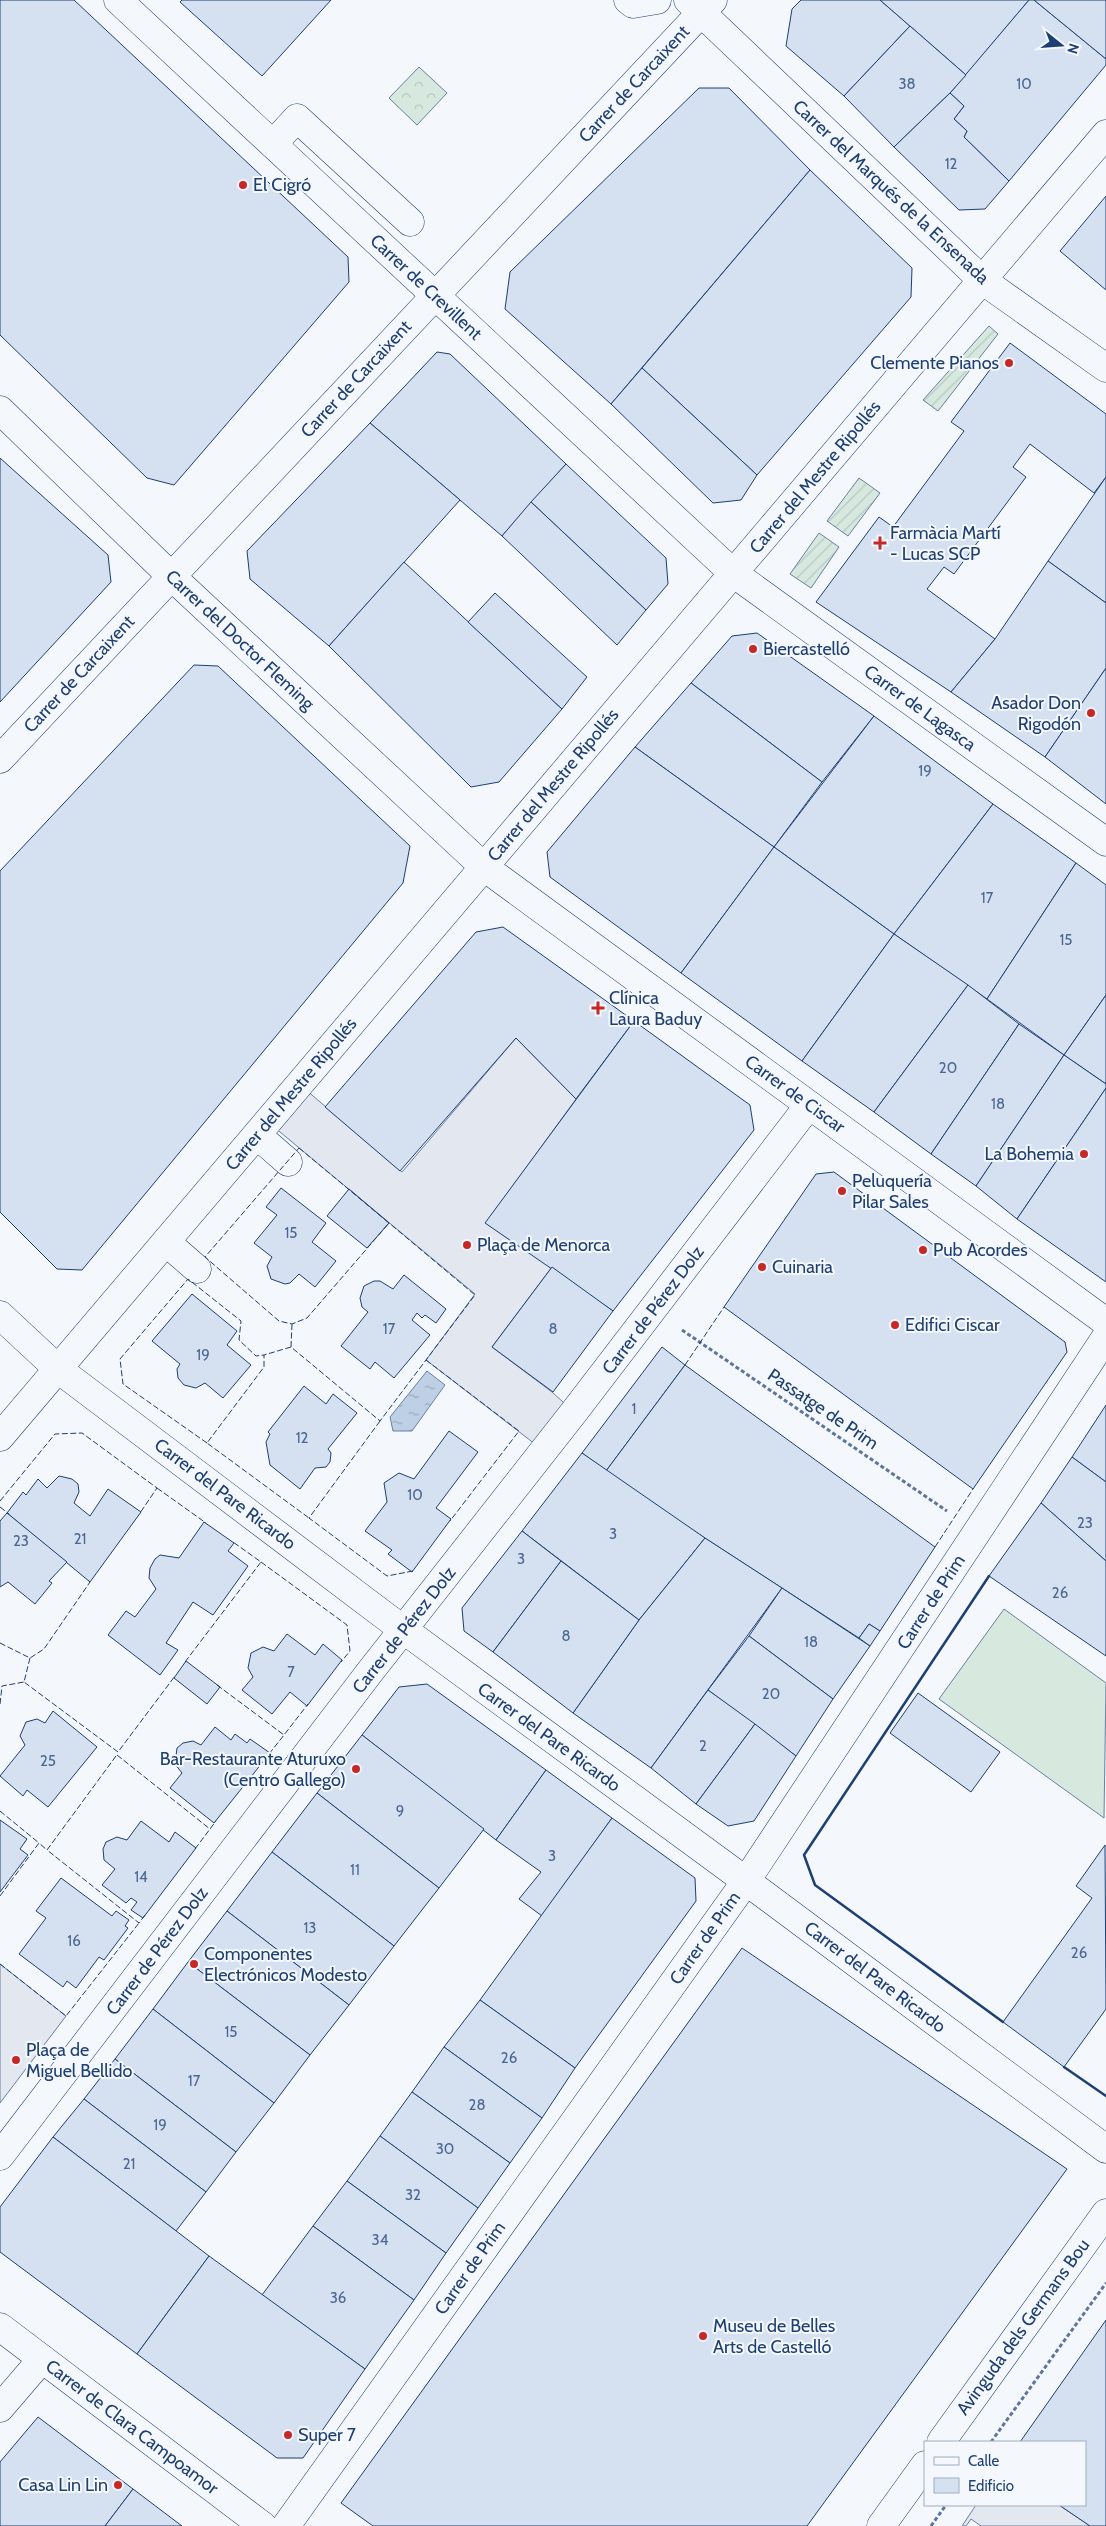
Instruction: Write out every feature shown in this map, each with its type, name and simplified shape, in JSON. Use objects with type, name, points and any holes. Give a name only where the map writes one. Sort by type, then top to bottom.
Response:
[{"type":"street","name":"Carrer de Crevillent","points":[[118,0],[733,573]]},
{"type":"street","points":[[628,0],[632,4],[657,0]]},
{"type":"street","points":[[670,0],[701,4]]},
{"type":"street","name":"Carrer del Marqués de la Ensenada","points":[[701,4],[982,280],[1106,368]]},
{"type":"street","name":"Carrer de Carcaixent","points":[[0,759],[435,296],[701,4]]},
{"type":"street","points":[[273,144],[297,118],[410,222]]},
{"type":"street","name":"Carrer del Mestre Ripollés","points":[[0,1437],[484,867],[684,628],[733,573],[1106,134]]},
{"type":"street","points":[[300,144],[422,261],[435,296]]},
{"type":"street","name":"Carrer del Doctor Fleming","points":[[0,410],[171,576],[484,867]]},
{"type":"street","name":"Carrer de Lagasca","points":[[733,573],[1106,842]]},
{"type":"street","name":"Carrer de Ciscar","points":[[484,867],[1106,1322]]},
{"type":"street","name":"Carrer de Pérez Dolz","points":[[0,2156],[809,1105]]},
{"type":"street","points":[[257,1135],[288,1162]]},
{"type":"street","points":[[166,1242],[197,1269]]},
{"type":"street","name":"Carrer del Pare Ricardo","points":[[0,1315],[58,1369],[403,1630],[746,1881],[1106,2149]]},
{"type":"street","name":"Carrer de Prim","points":[[286,2526],[746,1881],[1106,1337]]},
{"type":"street","name":"Avinguda dels Germans Bou","points":[[942,2441],[1106,2213]]},
{"type":"street","name":"Carrer de Clara Campoamor","points":[[0,2328],[263,2526]]},
{"type":"street","points":[[0,2408],[42,2359]]},
{"type":"street","points":[[881,2526],[924,2466]]},
{"type":"path","name":"Passatge de Prim","points":[[653,1310],[977,1531]]},
{"type":"path","points":[[992,2441],[1106,2283]]},
{"type":"path","points":[[931,2526],[945,2506]]},
{"type":"green space","points":[[419,67],[447,93],[417,125],[389,98]]},
{"type":"green space","points":[[989,326],[998,334],[938,411],[923,400]]},
{"type":"green space","points":[[859,478],[880,493],[848,536],[827,521]]},
{"type":"green space","points":[[819,533],[839,547],[811,588],[790,574]]},
{"type":"green space","points":[[1004,1609],[1106,1683],[1104,1818],[939,1699]]},
{"type":"shaded area","name":"Plaça de Menorca","points":[[516,1038],[576,1099],[486,1223],[552,1267],[492,1347],[552,1392],[574,1412],[544,1451],[426,1360],[475,1294],[268,1122],[299,1084],[402,1172]]},
{"type":"shaded area","name":"Plaça de Miguel Bellido","points":[[0,1964],[66,2016],[0,2103]]},
{"type":"shaded area","points":[[975,2506],[1060,2506],[1090,2526],[981,2526],[971,2519],[966,2526],[962,2526]]},
{"type":"water","points":[[427,1371],[445,1385],[412,1431],[393,1431],[390,1417]]},
{"type":"building","points":[[0,0],[74,0],[348,257],[349,282],[174,485],[147,478],[0,335]]},
{"type":"building","points":[[182,0],[331,0],[262,76],[180,2]]},
{"type":"building","points":[[801,0],[880,0],[910,26],[844,96],[786,46],[792,9]]},
{"type":"building","points":[[880,0],[1029,0],[966,75]]},
{"type":"building","points":[[1029,0],[1034,0],[1106,59],[1106,65],[1009,181],[964,137],[967,131],[954,119],[964,106],[950,93]]},
{"type":"building","points":[[1034,0],[1106,0],[1106,59]]},
{"type":"building","points":[[910,26],[966,75],[894,147],[844,96]]},
{"type":"building","points":[[699,88],[729,88],[810,170],[611,404],[505,309],[510,272]]},
{"type":"building","points":[[950,93],[964,106],[954,119],[967,131],[964,137],[1009,181],[985,209],[959,210],[894,147]]},
{"type":"building","points":[[810,170],[912,268],[911,297],[757,475],[642,368]]},
{"type":"building","points":[[1106,196],[1106,290],[1060,251]]},
{"type":"building","points":[[1010,343],[1106,414],[1106,477],[1094,493],[1030,444],[1013,467],[1026,477],[954,574],[944,567],[927,589],[995,639],[951,692],[816,602],[879,517],[893,527],[964,431],[951,422]]},
{"type":"building","points":[[437,352],[450,354],[566,464],[502,536],[370,423]]},
{"type":"building","points":[[642,368],[757,475],[741,500],[713,503],[611,404]]},
{"type":"building","points":[[370,423],[460,500],[329,646],[250,579],[247,551]]},
{"type":"building","points":[[0,458],[108,555],[111,582],[0,702]]},
{"type":"building","points":[[566,464],[666,558],[668,584],[646,610],[531,502]]},
{"type":"building","points":[[1106,477],[1106,603],[1048,561]]},
{"type":"building","points":[[531,502],[646,610],[617,645],[502,536]]},
{"type":"building","points":[[1048,561],[1106,603],[1106,668],[1045,757],[951,692],[995,639]]},
{"type":"building","points":[[404,562],[562,709],[499,782],[471,787],[329,646]]},
{"type":"building","points":[[495,593],[587,677],[562,709],[468,622]]},
{"type":"building","points":[[757,633],[874,716],[822,782],[691,683],[732,636]]},
{"type":"building","points":[[194,665],[218,666],[410,846],[403,883],[82,1270],[57,1269],[0,1212],[0,871]]},
{"type":"building","name":"Asador Don Rigodón","points":[[1106,668],[1106,804],[1045,757]]},
{"type":"building","points":[[691,683],[822,782],[774,847],[635,747]]},
{"type":"building","points":[[874,716],[993,804],[894,934],[774,847]]},
{"type":"building","points":[[635,747],[774,847],[681,973],[550,877],[547,852]]},
{"type":"building","points":[[993,804],[1076,863],[987,999],[894,934]]},
{"type":"building","points":[[774,847],[894,934],[802,1061],[681,973]]},
{"type":"building","points":[[1076,863],[1106,885],[1106,995],[1064,1055],[987,999]]},
{"type":"building","points":[[503,927],[634,1021],[576,1099],[516,1038],[400,1171],[325,1107],[476,932]]},
{"type":"building","points":[[894,934],[968,985],[874,1112],[802,1061]]},
{"type":"building","points":[[968,985],[1019,1024],[931,1154],[874,1112]]},
{"type":"building","points":[[1106,995],[1106,1084],[1064,1055]]},
{"type":"building","points":[[634,1021],[750,1105],[754,1130],[613,1311],[485,1223]]},
{"type":"building","points":[[1019,1024],[1064,1055],[976,1186],[931,1154]]},
{"type":"building","points":[[1064,1055],[1106,1084],[1106,1088],[1017,1219],[976,1186]]},
{"type":"building","name":"La Bohemia","points":[[1106,1088],[1106,1282],[1017,1219]]},
{"type":"building","name":"Edifici Ciscar","points":[[834,1172],[1065,1342],[1067,1352],[973,1489],[724,1307],[816,1174]]},
{"type":"building","points":[[281,1188],[326,1223],[312,1242],[336,1261],[315,1287],[299,1274],[290,1283],[285,1284],[271,1279],[267,1266],[272,1257],[254,1243],[277,1215],[266,1207]]},
{"type":"building","points":[[349,1189],[389,1223],[367,1248],[327,1216]]},
{"type":"building","points":[[552,1267],[613,1311],[553,1392],[492,1347]]},
{"type":"building","points":[[404,1275],[446,1309],[436,1323],[425,1315],[422,1318],[417,1313],[412,1320],[430,1335],[394,1378],[375,1362],[370,1369],[341,1346],[368,1312],[362,1307],[360,1298],[364,1286],[374,1281],[380,1281],[393,1289]]},
{"type":"building","points":[[192,1294],[237,1331],[227,1345],[251,1365],[223,1398],[205,1383],[196,1388],[184,1385],[178,1378],[177,1369],[180,1364],[152,1341]]},
{"type":"building","points":[[662,1347],[685,1365],[606,1471],[582,1453]]},
{"type":"building","points":[[685,1365],[935,1547],[880,1631],[869,1624],[859,1638],[677,1520],[606,1471]]},
{"type":"building","points":[[304,1386],[326,1404],[333,1394],[357,1413],[328,1449],[331,1453],[330,1462],[326,1467],[315,1468],[300,1489],[270,1465],[266,1442],[270,1434],[268,1432]]},
{"type":"building","points":[[1106,1405],[1106,1482],[1072,1457]]},
{"type":"building","points":[[449,1431],[478,1452],[436,1508],[451,1519],[412,1572],[388,1554],[392,1550],[365,1531],[387,1502],[384,1483],[399,1473],[414,1479]]},
{"type":"building","points":[[582,1453],[705,1538],[639,1620],[522,1531]]},
{"type":"building","points":[[1072,1457],[1106,1482],[1106,1561],[1041,1503]]},
{"type":"building","points":[[59,1476],[72,1479],[78,1484],[79,1492],[74,1503],[90,1516],[108,1489],[141,1512],[90,1582],[7,1513],[23,1492],[26,1495],[38,1479],[47,1488]]},
{"type":"building","points":[[1041,1503],[1106,1561],[1106,1656],[989,1576]]},
{"type":"building","points":[[7,1513],[67,1562],[49,1581],[52,1583],[35,1604],[8,1582],[0,1587],[0,1521]]},
{"type":"building","points":[[204,1522],[234,1543],[228,1551],[248,1566],[213,1615],[193,1602],[166,1643],[178,1650],[160,1675],[108,1635],[126,1611],[135,1617],[156,1589],[149,1578],[150,1568],[155,1559],[160,1555],[179,1558]]},
{"type":"building","points":[[522,1531],[561,1561],[493,1652],[464,1631],[462,1608]]},
{"type":"building","points":[[705,1538],[782,1588],[651,1768],[573,1713],[639,1620]]},
{"type":"building","points":[[561,1561],[639,1620],[573,1713],[493,1652]]},
{"type":"building","points":[[782,1588],[870,1646],[833,1699],[749,1636]]},
{"type":"building","points":[[869,1624],[880,1631],[870,1646],[859,1638]]},
{"type":"building","points":[[287,1634],[315,1655],[323,1644],[342,1660],[307,1706],[290,1692],[272,1714],[242,1690],[253,1677],[248,1668],[251,1653],[263,1647],[274,1651]]},
{"type":"building","points":[[749,1636],[833,1699],[796,1756],[708,1690]]},
{"type":"building","points":[[186,1661],[220,1687],[207,1704],[174,1678]]},
{"type":"building","points":[[427,1684],[546,1770],[496,1840],[362,1735],[399,1687]]},
{"type":"building","points":[[708,1690],[755,1724],[696,1804],[651,1768]]},
{"type":"building","points":[[918,1693],[1000,1752],[971,1792],[890,1733]]},
{"type":"building","points":[[53,1711],[97,1747],[48,1807],[27,1790],[23,1796],[0,1776],[25,1745],[20,1736],[26,1722],[37,1719],[45,1723]]},
{"type":"building","points":[[755,1724],[796,1756],[754,1821],[728,1826],[696,1804]]},
{"type":"building","points":[[215,1727],[231,1740],[235,1734],[247,1743],[250,1739],[270,1753],[214,1823],[170,1788],[182,1773],[175,1764],[177,1748],[183,1743],[193,1741],[201,1745]]},
{"type":"building","points":[[362,1735],[484,1829],[439,1888],[317,1793]]},
{"type":"building","points":[[546,1770],[612,1818],[542,1916],[519,1899],[541,1872],[496,1840]]},
{"type":"building","points":[[317,1793],[439,1888],[394,1946],[272,1852]]},
{"type":"building","points":[[612,1818],[695,1878],[696,1901],[575,2068],[480,2000]]},
{"type":"building","points":[[0,1820],[27,1839],[20,1849],[28,1855],[0,1892]]},
{"type":"building","points":[[141,1821],[169,1842],[175,1832],[196,1848],[143,1918],[131,1910],[137,1902],[131,1898],[126,1903],[102,1885],[115,1869],[104,1860],[103,1849],[106,1842],[117,1837],[127,1840]]},
{"type":"building","points":[[1105,1845],[1106,2009],[1064,2067],[1003,2022],[1092,1898],[1076,1886]]},
{"type":"building","points":[[272,1852],[394,1946],[349,2005],[227,1911]]},
{"type":"building","points":[[61,1878],[112,1916],[116,1911],[129,1920],[125,1926],[128,1928],[104,1960],[99,1957],[76,1988],[67,1981],[63,1987],[19,1954],[46,1918],[36,1911]]},
{"type":"building","points":[[227,1911],[349,2005],[310,2055],[188,1962]]},
{"type":"building","name":"Museu de Belles Arts de Castelló","points":[[742,1948],[1067,2169],[807,2526],[373,2526],[341,2503]]},
{"type":"building","points":[[188,1962],[310,2055],[274,2103],[153,2009]]},
{"type":"building","points":[[480,2000],[575,2068],[542,2118],[444,2047]]},
{"type":"building","points":[[153,2009],[274,2103],[236,2152],[115,2059]]},
{"type":"building","points":[[444,2047],[542,2118],[510,2163],[412,2092]]},
{"type":"building","points":[[115,2059],[236,2152],[206,2192],[84,2099]]},
{"type":"building","points":[[412,2092],[510,2163],[478,2208],[380,2136]]},
{"type":"building","points":[[84,2099],[206,2192],[176,2231],[53,2137]]},
{"type":"building","points":[[380,2136],[478,2208],[446,2253],[347,2181]]},
{"type":"building","points":[[53,2137],[209,2256],[137,2354],[0,2252],[0,2207]]},
{"type":"building","points":[[347,2181],[446,2253],[414,2300],[313,2226]]},
{"type":"building","points":[[313,2226],[414,2300],[365,2369],[262,2295]]},
{"type":"building","points":[[209,2256],[365,2369],[303,2458],[277,2458],[137,2354]]},
{"type":"building","points":[[1106,2320],[1106,2526],[1090,2526],[1060,2506],[1086,2506],[1086,2441],[1021,2441]]},
{"type":"building","points":[[38,2417],[133,2489],[105,2526],[0,2526],[0,2462]]},
{"type":"building","points":[[133,2489],[182,2526],[105,2526]]},
{"type":"fence","points":[[299,1148],[389,1223],[307,1318],[292,1324],[279,1321],[205,1257],[299,1148]]},
{"type":"fence","points":[[292,1324],[291,1347],[380,1421],[475,1295],[389,1223]]},
{"type":"fence","points":[[207,1443],[123,1384],[120,1359],[188,1279],[241,1321],[239,1340],[256,1356],[264,1355]]},
{"type":"fence","points":[[685,1365],[724,1307]]},
{"type":"fence","points":[[291,1347],[264,1355],[264,1367],[207,1443],[309,1518]]},
{"type":"fence","points":[[426,1360],[519,1431],[450,1521]]},
{"type":"fence","points":[[380,1421],[309,1518],[387,1576],[413,1571]]},
{"type":"fence","points":[[0,1501],[55,1434],[82,1433],[157,1488],[140,1513]]},
{"type":"fence","points":[[157,1488],[206,1523]]},
{"type":"fence","points":[[935,1547],[973,1489]]},
{"type":"fence","points":[[0,1507],[9,1514]]},
{"type":"fence","points":[[185,1662],[261,1562],[233,1542]]},
{"type":"fence","points":[[261,1562],[347,1625],[350,1651],[341,1662]]},
{"type":"fence","points":[[0,1643],[30,1658],[44,1649],[90,1582],[88,1580]]},
{"type":"fence","points":[[30,1658],[24,1682],[118,1752],[175,1676]]},
{"type":"fence","points":[[0,1704],[2,1686],[24,1682]]},
{"type":"fence","points":[[217,1685],[284,1735],[308,1704]]},
{"type":"fence","points":[[269,1754],[284,1735]]},
{"type":"fence","points":[[117,1755],[210,1829],[216,1821]]},
{"type":"fence","points":[[116,1756],[47,1850],[139,1923],[145,1915]]},
{"type":"fence","points":[[0,1811],[39,1843]]},
{"type":"fence","points":[[195,1849],[210,1829]]},
{"type":"fence","points":[[0,1896],[39,1843],[47,1850]]},
{"type":"fence","points":[[0,1964],[66,2016],[139,1923]]},
{"type":"wall","points":[[989,1576],[804,1855],[815,1885],[1003,2022]]},
{"type":"wall","points":[[1064,2067],[1106,2096]]},
{"type":"place","name":"El Cigró","points":[[243,185]]},
{"type":"place","name":"Clemente Pianos","points":[[1009,363]]},
{"type":"place","name":"Farmàcia Martí - Lucas SCP","points":[[880,543]]},
{"type":"place","name":"Biercastelló","points":[[753,649]]},
{"type":"place","name":"Asador Don Rigodón","points":[[1091,713]]},
{"type":"place","name":"Clínica Laura Baduy","points":[[598,1008]]},
{"type":"place","name":"La Bohemia","points":[[1084,1154]]},
{"type":"place","name":"Peluquería Pilar Sales","points":[[842,1191]]},
{"type":"place","name":"Plaça de Menorca","points":[[467,1245]]},
{"type":"place","name":"Pub Acordes","points":[[923,1250]]},
{"type":"place","name":"Cuinaria","points":[[762,1267]]},
{"type":"place","name":"Edifici Ciscar","points":[[895,1325]]},
{"type":"place","name":"Bar-Restaurante Aturuxo (Centro Gallego)","points":[[356,1769]]},
{"type":"place","name":"Componentes Electrónicos Modesto","points":[[194,1964]]},
{"type":"place","name":"Plaça de Miguel Bellido","points":[[16,2060]]},
{"type":"place","name":"Museu de Belles Arts de Castelló","points":[[703,2336]]},
{"type":"place","name":"Super 7","points":[[288,2435]]},
{"type":"place","name":"Casa Lin Lin","points":[[118,2485]]}]
